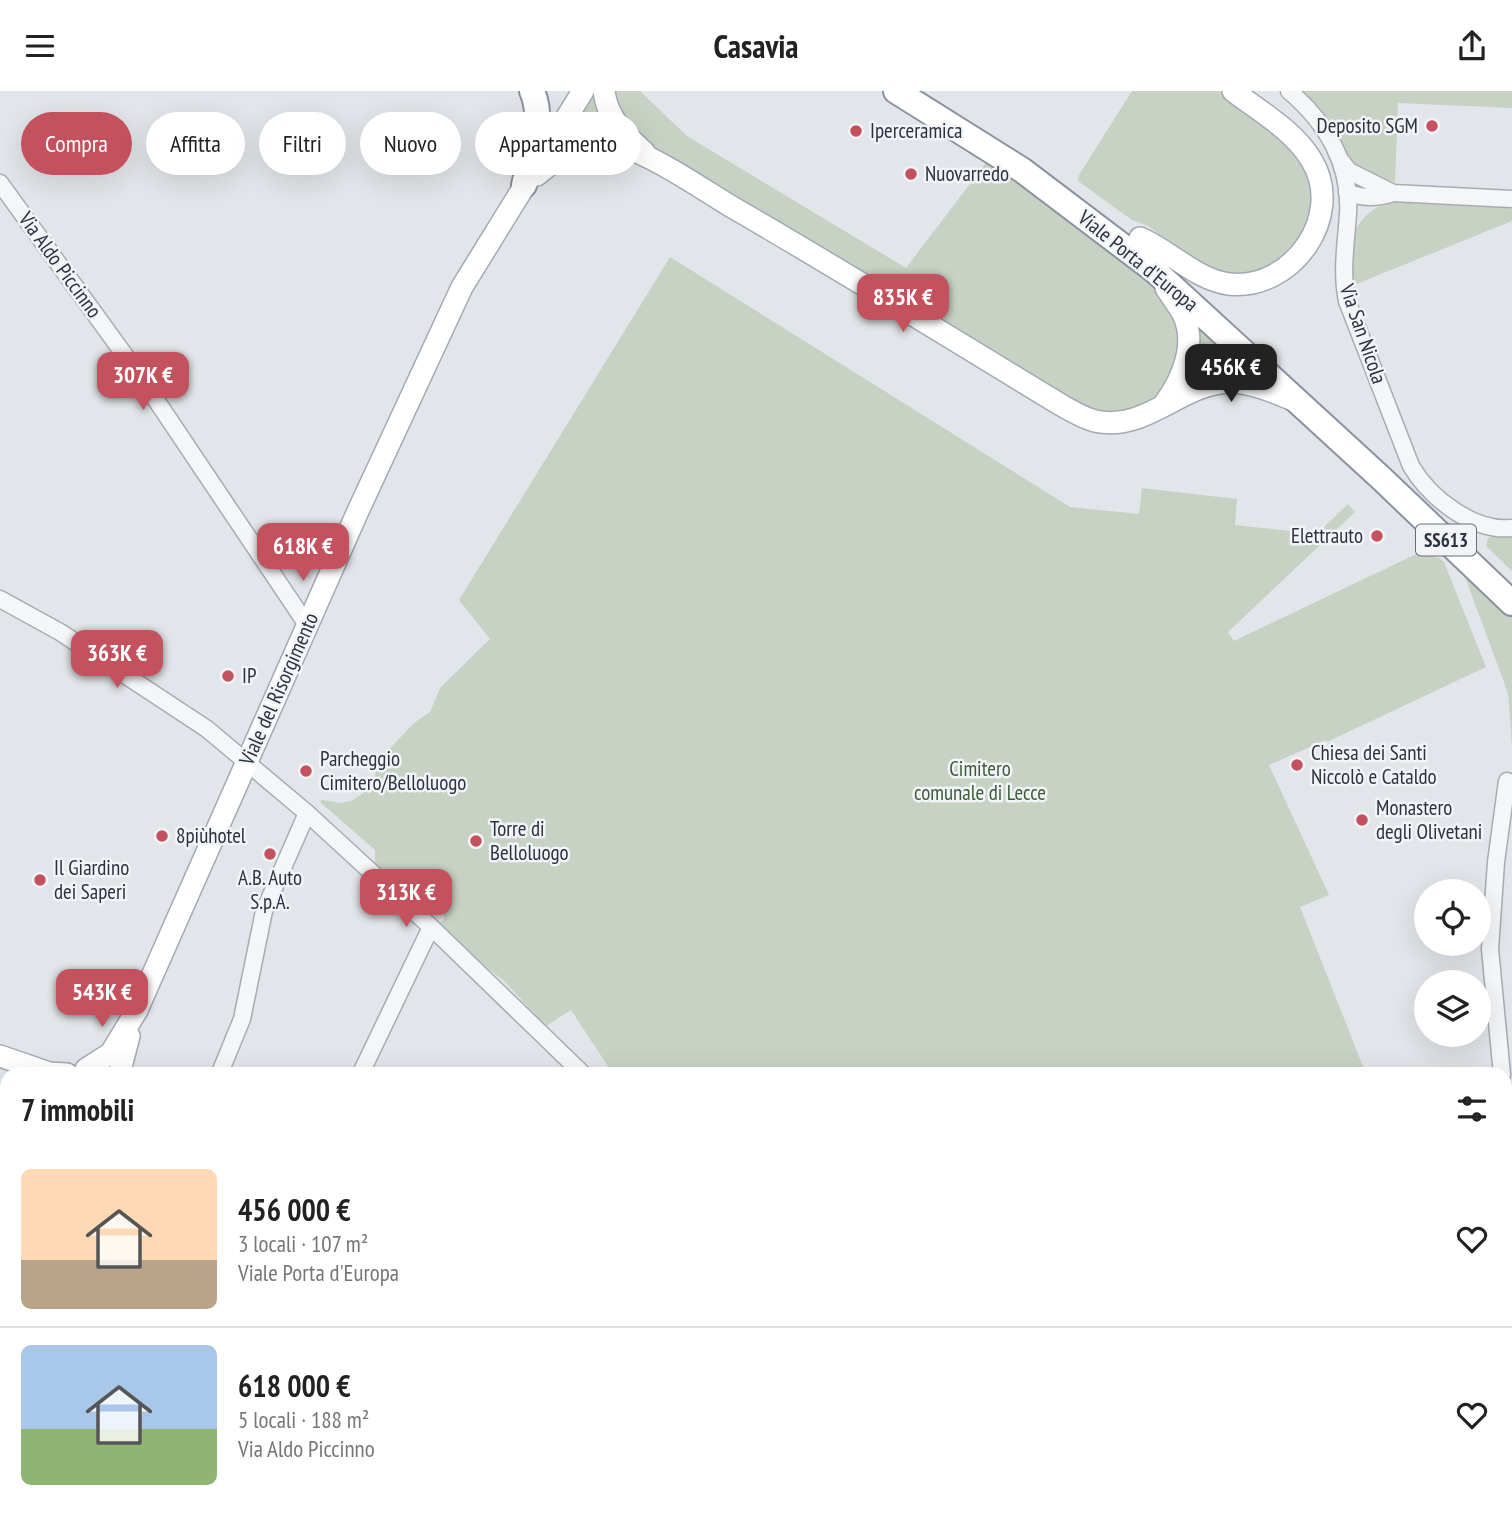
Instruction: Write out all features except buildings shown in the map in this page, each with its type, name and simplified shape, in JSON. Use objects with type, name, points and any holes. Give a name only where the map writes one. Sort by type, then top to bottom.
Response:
[{"type":"highway","points":[[524,185],[538,118],[532,91]]},
{"type":"highway","name":"Viale Porta d'Europa","points":[[896,91],[1022,170],[1112,236],[1381,478],[1512,603]]},
{"type":"highway","name":"Viale Porta d'Europa","points":[[924,91],[1030,159],[1140,238],[1210,299],[1512,586]]},
{"type":"main road","name":"Viale del Risorgimento","points":[[524,185],[576,91]]},
{"type":"main road","name":"Viale del Risorgimento","points":[[90,1067],[111,1053],[137,1010],[358,511],[462,286],[583,91]]},
{"type":"main road","points":[[604,91],[605,100],[617,125],[650,159]]},
{"type":"main road","points":[[1140,238],[1211,280],[1249,284],[1268,279],[1286,269],[1300,255],[1311,238],[1322,201],[1321,177],[1311,159],[1287,133],[1233,91]]},
{"type":"main road","points":[[524,185],[556,159],[594,148],[623,148],[650,159],[1077,414],[1094,421],[1115,423],[1136,419],[1201,387],[1232,382],[1253,386],[1297,402]]},
{"type":"main road","points":[[1154,271],[1183,314],[1188,334],[1184,367],[1177,387],[1164,404]]},
{"type":"main road","name":"Viale del Risorgimento","points":[[121,1067],[137,1010]]},
{"type":"street","name":"Via San Nicola","points":[[1289,91],[1315,115],[1340,160],[1347,193],[1343,272],[1347,301],[1410,465],[1418,478],[1465,519],[1494,528],[1512,528]]},
{"type":"street","points":[[1340,160],[1349,171],[1381,192]]},
{"type":"street","name":"Via Aldo Piccinno","points":[[0,183],[142,379],[307,625]]},
{"type":"street","points":[[1347,193],[1363,185],[1381,192],[1512,199]]},
{"type":"street","points":[[1347,228],[1358,211],[1381,192]]},
{"type":"street","points":[[0,599],[60,632],[207,729],[307,813],[431,927],[576,1067]]},
{"type":"street","points":[[1501,1067],[1490,949],[1509,783]]},
{"type":"street","points":[[222,1067],[242,1019],[264,911],[307,813]]},
{"type":"street","points":[[364,1067],[431,927]]},
{"type":"green space","points":[[592,91],[599,91],[608,112],[580,112]]},
{"type":"green space","points":[[610,91],[640,91],[687,136],[906,268],[988,160],[1086,225],[1157,287],[1178,313],[1181,361],[1159,395],[1149,403],[1116,414],[1081,409],[665,158],[641,140],[641,112],[620,112]]},
{"type":"green space","points":[[1132,91],[1219,91],[1295,151],[1305,167],[1313,191],[1312,212],[1306,234],[1278,266],[1238,278],[1200,266],[1148,226],[1132,220],[1078,181],[1079,175]]},
{"type":"green space","points":[[1301,91],[1512,91],[1512,108],[1398,103],[1395,182],[1375,176],[1356,165],[1347,154],[1328,118]]},
{"type":"green space","points":[[1387,202],[1512,208],[1512,221],[1349,287],[1353,229],[1373,210]]},
{"type":"green space","name":"Cimitero comunale di Lecce","points":[[670,257],[1070,507],[1139,514],[1142,488],[1237,499],[1235,525],[1317,534],[1348,504],[1355,512],[1228,632],[1234,641],[1431,547],[1435,558],[1438,557],[1444,562],[1486,667],[1327,742],[1326,740],[1269,765],[1329,895],[1300,907],[1363,1067],[608,1067],[571,1010],[546,1026],[503,980],[479,962],[440,923],[444,919],[443,913],[438,910],[431,915],[375,863],[375,850],[320,802],[351,801],[365,792],[375,777],[376,763],[414,723],[430,712],[440,688],[490,639],[459,600]]},
{"type":"green space","points":[[1190,315],[1262,378],[1183,382]]},
{"type":"green space","points":[[1512,537],[1512,571],[1486,546],[1488,538]]},
{"type":"green space","points":[[1462,569],[1512,616],[1512,746],[1508,693]]},
{"type":"place","name":"Deposito SGM","points":[[1432,126]]},
{"type":"place","name":"Iperceramica","points":[[856,131]]},
{"type":"place","name":"Nuovarredo","points":[[911,174]]},
{"type":"place","name":"Elettrauto","points":[[1377,536]]},
{"type":"place","name":"IP","points":[[228,676]]},
{"type":"place","name":"Chiesa dei Santi Niccolò e Cataldo","points":[[1297,765]]},
{"type":"place","name":"Parcheggio Cimitero/Belloluogo","points":[[306,771]]},
{"type":"place","name":"Monastero degli Olivetani","points":[[1362,820]]},
{"type":"place","name":"8piùhotel","points":[[162,836]]},
{"type":"place","name":"Torre di Belloluogo","points":[[476,841]]},
{"type":"place","name":"A.B. Auto S.p.A.","points":[[270,854]]},
{"type":"place","name":"Il Giardino dei Saperi","points":[[40,880]]}]
